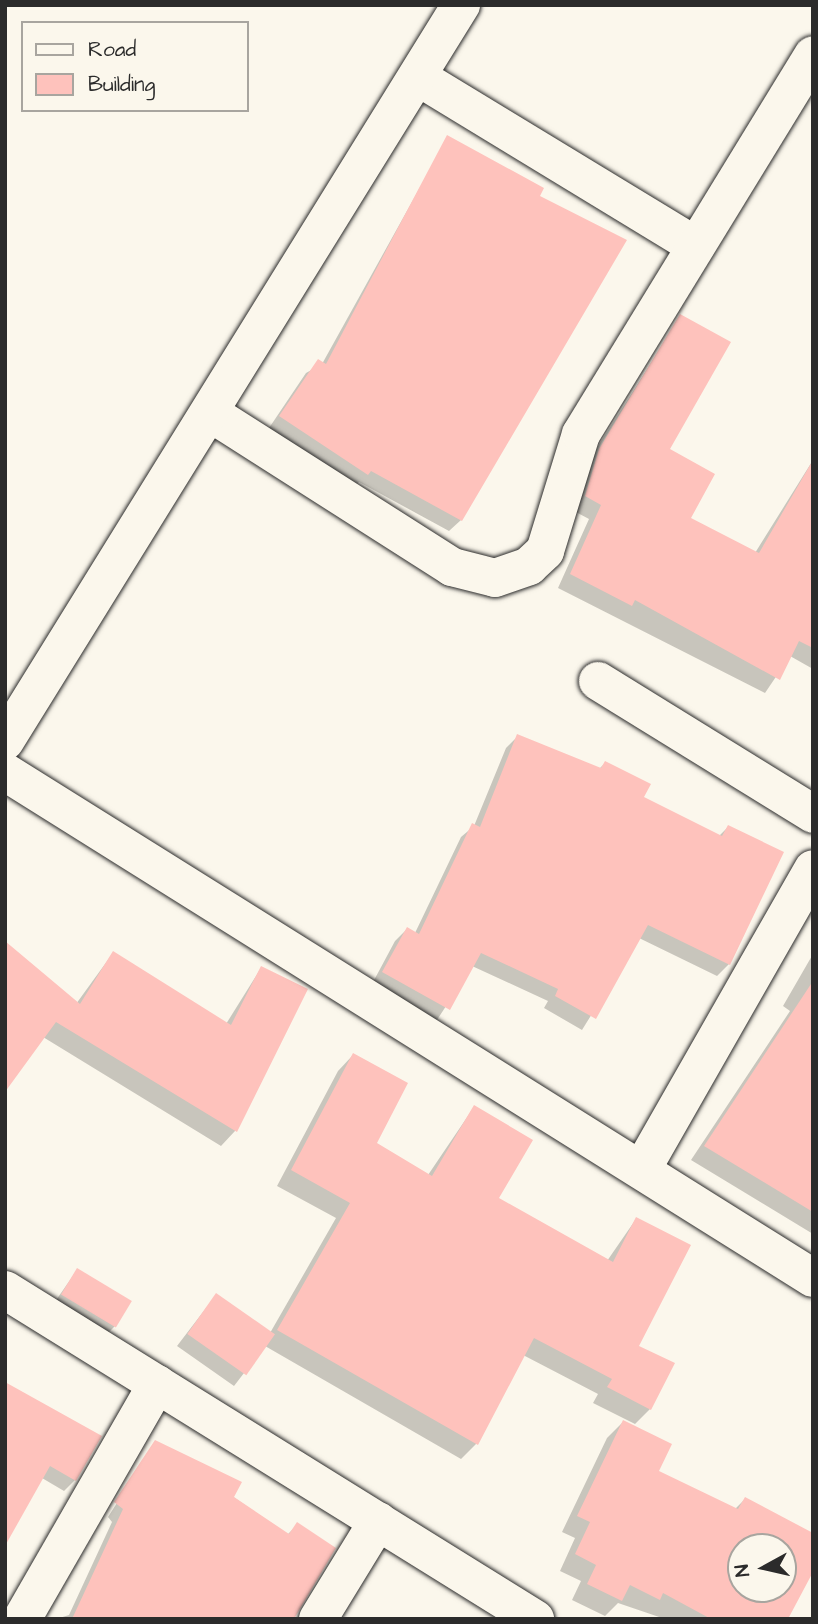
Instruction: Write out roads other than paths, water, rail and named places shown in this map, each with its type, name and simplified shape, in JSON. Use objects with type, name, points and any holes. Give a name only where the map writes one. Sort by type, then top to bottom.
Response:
[{"type":"street","points":[[5,741],[212,414],[461,5]]},
{"type":"street","points":[[212,414],[452,567],[472,576],[506,574],[545,551],[581,434],[813,55]]},
{"type":"street","points":[[418,77],[696,246]]},
{"type":"street","points":[[598,681],[813,814]]},
{"type":"street","points":[[5,772],[813,1278]]},
{"type":"street","points":[[642,1169],[813,869]]},
{"type":"street","points":[[5,1290],[535,1619]]},
{"type":"street","points":[[22,1619],[158,1384]]},
{"type":"street","points":[[318,1619],[378,1521]]}]
